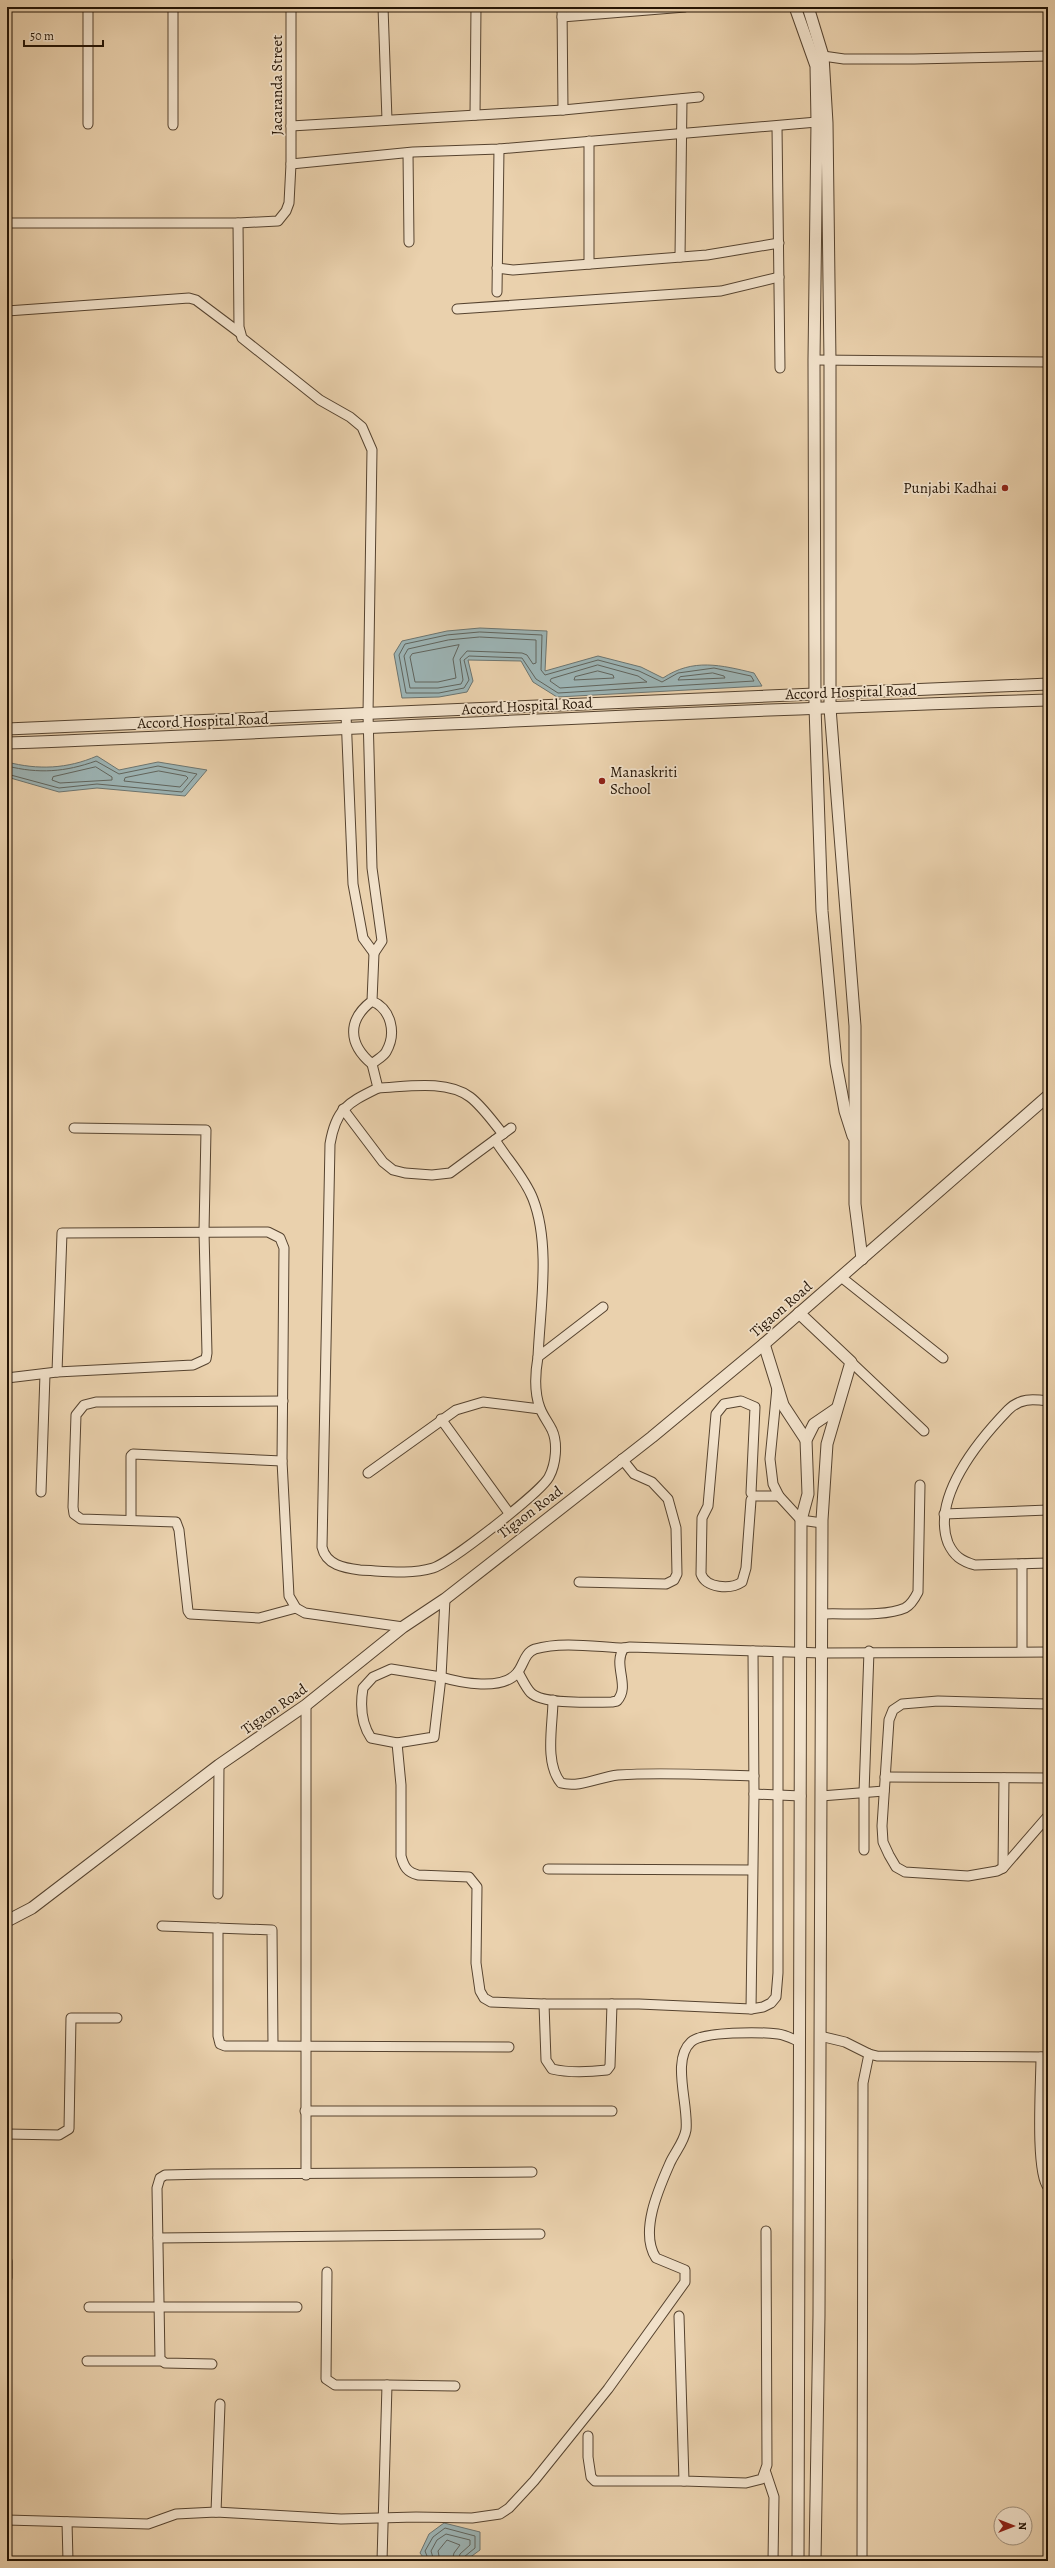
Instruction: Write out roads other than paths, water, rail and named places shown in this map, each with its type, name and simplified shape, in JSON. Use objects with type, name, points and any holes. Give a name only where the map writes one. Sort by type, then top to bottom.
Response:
[{"type":"street","points":[[88,7],[88,124]]},
{"type":"street","points":[[173,125],[174,7]]},
{"type":"street","name":"Jacaranda Street","points":[[7,223],[238,223],[278,220],[282,216],[289,202],[291,164],[291,7]]},
{"type":"street","points":[[383,7],[388,120]]},
{"type":"street","points":[[475,115],[476,7]]},
{"type":"street","points":[[562,7],[563,110]]},
{"type":"street","points":[[562,17],[652,8],[685,7]]},
{"type":"street","points":[[795,7],[816,66],[814,707],[822,911],[836,1064],[845,1111],[855,1141]]},
{"type":"street","points":[[808,7],[823,56],[827,123],[830,362],[830,708],[855,1026],[856,1225],[862,1259]]},
{"type":"street","points":[[823,56],[844,59],[1048,56]]},
{"type":"street","points":[[291,126],[563,110],[699,98]]},
{"type":"street","points":[[680,257],[682,99]]},
{"type":"street","points":[[291,164],[408,153],[499,149],[682,133],[776,127],[817,122]]},
{"type":"street","points":[[776,127],[780,368]]},
{"type":"street","points":[[589,141],[589,264]]},
{"type":"street","points":[[497,292],[499,149]]},
{"type":"street","points":[[408,153],[409,242]]},
{"type":"street","points":[[238,223],[240,333]]},
{"type":"street","points":[[497,268],[508,270],[707,255],[779,243]]},
{"type":"street","points":[[457,309],[721,291],[779,277]]},
{"type":"street","points":[[7,311],[189,298],[196,300],[240,333],[247,343],[320,400],[350,417],[362,427],[372,450],[368,714],[372,868],[382,941],[374,953],[372,1001],[361,1010],[355,1021],[354,1040],[360,1053],[372,1064],[378,1088]]},
{"type":"street","points":[[814,360],[830,362],[1048,362]]},
{"type":"street","points":[[7,729],[368,714],[814,692],[830,693],[1048,684]]},
{"type":"street","name":"Accord Hospital Road","points":[[7,744],[348,730],[814,707],[830,708],[1048,700]]},
{"type":"street","points":[[346,715],[348,730],[353,884],[363,938],[374,953]]},
{"type":"street","points":[[372,1001],[382,1005],[388,1015],[392,1030],[390,1043],[386,1053],[372,1064]]},
{"type":"street","points":[[343,1109],[383,1162],[399,1172],[432,1175],[450,1173],[507,1131],[470,1097],[453,1090],[422,1086],[378,1088],[343,1109],[334,1123],[330,1144],[324,1554],[339,1566],[352,1569],[414,1572],[434,1568],[469,1546],[544,1484],[553,1468],[555,1444],[552,1430],[540,1409],[536,1388],[542,1251],[539,1218],[533,1198],[495,1140]]},
{"type":"street","name":"Tigaon Road","points":[[7,1921],[32,1908],[219,1765],[306,1705],[403,1627],[445,1599],[622,1459],[764,1344],[1048,1096]]},
{"type":"street","points":[[7,1378],[57,1372],[193,1365],[206,1359],[204,1232],[206,1130],[74,1128]]},
{"type":"street","points":[[57,1372],[62,1233],[268,1232],[280,1238],[284,1248],[282,1461],[289,1596],[296,1608],[305,1613],[403,1627]]},
{"type":"street","points":[[841,1277],[943,1358]]},
{"type":"street","points":[[538,1357],[603,1307]]},
{"type":"street","points":[[799,1313],[924,1431]]},
{"type":"street","points":[[764,1344],[783,1405],[806,1440]]},
{"type":"street","points":[[815,2561],[823,1614],[822,1524],[827,1444],[836,1409],[842,1398],[851,1362]]},
{"type":"street","points":[[42,1492],[45,1374]]},
{"type":"street","points":[[777,1388],[773,1409],[770,1473],[779,1496],[801,1520],[822,1524]]},
{"type":"street","points":[[1048,1401],[1027,1399],[1015,1403],[1001,1417],[970,1458],[959,1476],[952,1488],[944,1514],[945,1534],[951,1549],[956,1556],[964,1562],[975,1565],[1048,1563]]},
{"type":"street","points":[[283,1401],[96,1402],[84,1405],[76,1415],[74,1514],[81,1520],[173,1521],[178,1525],[188,1611],[190,1614],[259,1618],[296,1608]]},
{"type":"street","points":[[741,1401],[755,1407],[753,1496],[744,1576],[739,1584],[710,1585],[703,1581],[701,1574],[702,1518],[708,1506],[716,1414],[724,1404],[741,1401]]},
{"type":"street","points":[[368,1473],[441,1419],[456,1410],[479,1403],[499,1403],[540,1409]]},
{"type":"street","points":[[798,2561],[802,1796],[801,1520],[808,1494],[806,1440],[814,1424],[836,1409]]},
{"type":"street","points":[[441,1419],[509,1513]]},
{"type":"street","points":[[131,1520],[131,1456],[133,1454],[282,1461]]},
{"type":"street","points":[[579,1582],[666,1584],[674,1580],[677,1574],[676,1528],[668,1498],[652,1482],[634,1474],[622,1459]]},
{"type":"street","points":[[823,1614],[887,1612],[905,1608],[913,1601],[918,1592],[920,1485]]},
{"type":"street","points":[[753,1496],[779,1496]]},
{"type":"street","points":[[944,1514],[1048,1510]]},
{"type":"street","points":[[1022,1564],[1022,1651]]},
{"type":"street","points":[[445,1599],[441,1677],[434,1737],[397,1743],[371,1738],[365,1729],[361,1700],[364,1688],[373,1677],[391,1669],[441,1677],[460,1682],[503,1682],[518,1672],[528,1654],[534,1649],[568,1646],[801,1652],[822,1654],[869,1651],[1048,1652]]},
{"type":"street","points":[[518,1672],[530,1693],[537,1697],[554,1700],[617,1701],[622,1693],[620,1664],[624,1648]]},
{"type":"street","points":[[751,2009],[754,1794],[753,1651]]},
{"type":"street","points":[[864,1850],[864,1793],[869,1651]]},
{"type":"street","points":[[397,1743],[401,1785],[401,1856],[404,1866],[410,1872],[418,1875],[448,1874],[469,1877],[474,1880],[477,1887],[478,1905],[476,1963],[482,1994],[491,2002],[612,2004],[751,2009],[771,2003],[776,1997],[777,1989],[778,1652]]},
{"type":"street","points":[[554,1700],[552,1758],[556,1777],[561,1783],[574,1784],[606,1777],[634,1775],[754,1776]]},
{"type":"street","points":[[1048,1704],[938,1701],[902,1704],[893,1710],[889,1720],[884,1777],[884,1842],[896,1867],[905,1872],[917,1874],[968,1876],[991,1873],[1003,1868],[1048,1816]]},
{"type":"street","points":[[306,1705],[306,2175]]},
{"type":"street","points":[[218,1894],[219,1765]]},
{"type":"street","points":[[884,1777],[1048,1778]]},
{"type":"street","points":[[1003,1868],[1004,1778]]},
{"type":"street","points":[[821,1796],[884,1791]]},
{"type":"street","points":[[754,1794],[802,1796]]},
{"type":"street","points":[[548,1869],[752,1870]]},
{"type":"street","points":[[162,1926],[272,1930],[273,2045]]},
{"type":"street","points":[[218,1928],[219,2040],[225,2046],[305,2044],[509,2047]]},
{"type":"street","points":[[544,2004],[546,2060],[552,2069],[562,2071],[600,2071],[607,2070],[610,2066],[612,2004]]},
{"type":"street","points":[[7,2134],[59,2134],[69,2129],[71,2018],[117,2018]]},
{"type":"street","points":[[7,2520],[148,2524],[176,2514],[216,2512],[322,2519],[491,2517],[509,2508],[534,2481],[621,2373],[685,2282],[685,2270],[656,2258],[649,2245],[649,2237],[655,2206],[665,2176],[686,2130],[682,2066],[684,2052],[687,2046],[698,2037],[753,2033],[778,2034],[800,2042]]},
{"type":"street","points":[[820,2036],[845,2042],[869,2054],[1044,2057],[1041,2152],[1042,2178],[1048,2187]]},
{"type":"street","points":[[862,2561],[863,2096],[864,2068],[869,2054]]},
{"type":"street","points":[[305,2111],[612,2111]]},
{"type":"street","points":[[161,2361],[157,2188],[160,2178],[165,2176],[532,2172]]},
{"type":"street","points":[[766,2231],[766,2473],[774,2497],[774,2561]]},
{"type":"street","points":[[158,2238],[540,2234]]},
{"type":"street","points":[[7,2261],[7,2278]]},
{"type":"street","points":[[327,2272],[326,2379],[335,2385],[454,2386]]},
{"type":"street","points":[[89,2307],[297,2307]]},
{"type":"street","points":[[679,2316],[684,2481]]},
{"type":"street","points":[[87,2361],[161,2361],[212,2364]]},
{"type":"street","points":[[382,2561],[387,2385]]},
{"type":"street","points":[[216,2512],[220,2404]]},
{"type":"street","points":[[588,2436],[588,2457],[591,2477],[595,2481],[756,2482],[762,2479],[766,2473]]},
{"type":"street","points":[[67,2522],[68,2561]]},
{"type":"water","points":[[480,628],[547,631],[545,671],[598,656],[641,667],[663,678],[685,668],[696,666],[707,665],[730,668],[754,673],[762,686],[557,697],[533,682],[521,661],[468,660],[473,681],[467,692],[439,697],[402,698],[394,654],[402,641],[447,631]]},
{"type":"water","points":[[97,756],[119,770],[158,762],[207,770],[185,796],[97,788],[59,792],[7,777],[7,762],[19,765],[52,767],[75,764]]},
{"type":"water","points":[[444,2523],[480,2532],[480,2550],[465,2561],[426,2561],[420,2553],[429,2534]]},
{"type":"place","name":"Punjabi Kadhai","points":[[1005,488]]},
{"type":"place","name":"Manaskriti School","points":[[602,781]]}]
